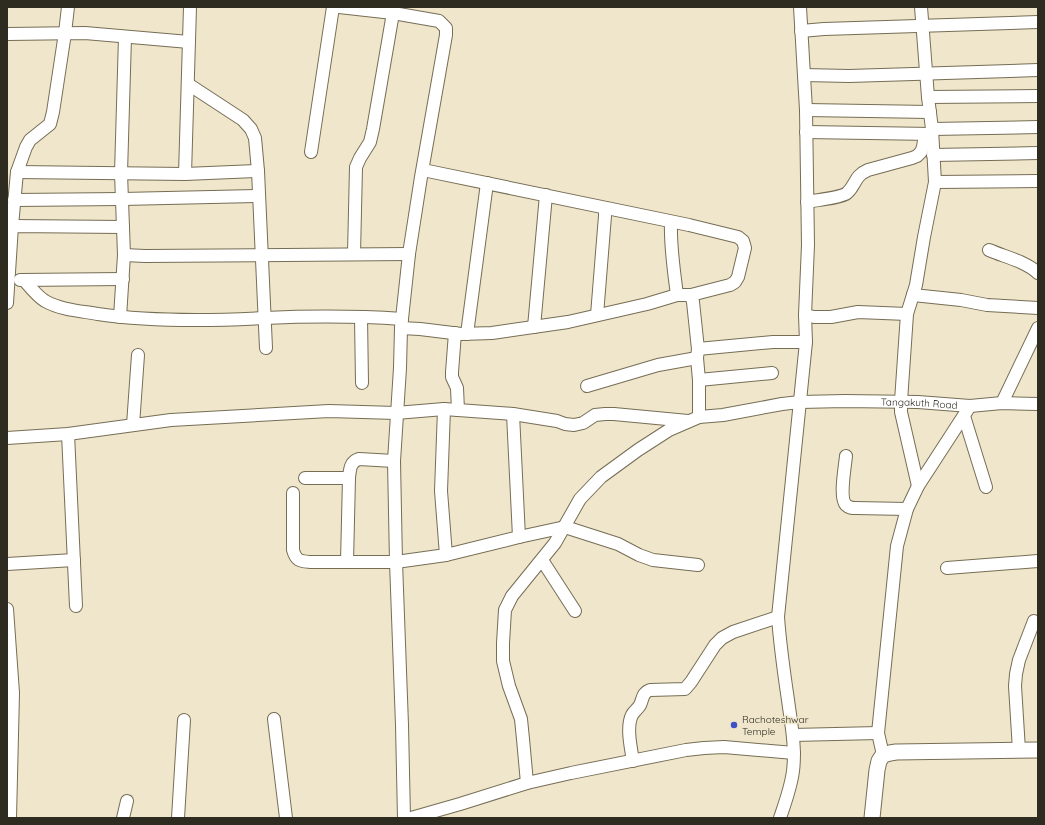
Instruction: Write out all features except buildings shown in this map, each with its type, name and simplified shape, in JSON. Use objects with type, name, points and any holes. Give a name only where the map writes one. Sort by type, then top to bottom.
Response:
[{"type":"main road","points":[[872,818],[877,770],[879,761],[883,755],[896,752],[1038,750]]},
{"type":"street","points":[[7,303],[10,227],[17,172],[30,140],[50,124],[68,7]]},
{"type":"street","points":[[185,174],[190,7]]},
{"type":"street","points":[[311,152],[333,7]]},
{"type":"street","points":[[339,7],[394,13],[439,21],[446,28],[409,254],[402,324],[396,413],[394,461],[404,818]]},
{"type":"street","points":[[780,818],[791,782],[794,753],[793,735],[780,649],[778,617],[806,342],[805,315],[808,245],[806,110],[800,7]]},
{"type":"street","points":[[918,486],[901,412],[901,401],[907,314],[916,285],[935,182],[930,132],[930,112],[922,7]]},
{"type":"street","points":[[354,254],[356,167],[370,142],[394,13]]},
{"type":"street","points":[[801,31],[923,25],[1038,22]]},
{"type":"street","points":[[7,34],[85,33],[189,42]]},
{"type":"street","points":[[120,317],[124,255],[121,173],[125,36]]},
{"type":"street","points":[[804,75],[849,76],[1038,70]]},
{"type":"street","points":[[188,84],[243,120],[251,129],[255,138],[258,171],[266,348]]},
{"type":"street","points":[[928,97],[1038,96]]},
{"type":"street","points":[[806,110],[930,112]]},
{"type":"street","points":[[806,132],[930,132],[1038,127]]},
{"type":"street","points":[[807,202],[842,196],[848,192],[862,172],[912,158],[921,152],[930,132]]},
{"type":"street","points":[[933,155],[1038,153]]},
{"type":"street","points":[[24,280],[36,294],[45,301],[60,307],[120,317],[170,320],[244,320],[265,318],[361,317],[402,324],[420,329],[461,334],[492,333],[568,322],[647,304],[677,295],[690,295],[730,285],[735,282],[738,277],[745,248],[743,241],[738,237],[546,195],[422,170]]},
{"type":"street","points":[[17,172],[185,174],[258,171]]},
{"type":"street","points":[[935,182],[1038,181]]},
{"type":"street","points":[[458,410],[457,388],[452,377],[461,334],[487,183]]},
{"type":"street","points":[[534,327],[546,195]]},
{"type":"street","points":[[14,200],[259,196]]},
{"type":"street","points":[[597,315],[605,208]]},
{"type":"street","points":[[671,222],[672,250],[677,295]]},
{"type":"street","points":[[10,227],[123,227]]},
{"type":"street","points":[[990,250],[1025,264],[1038,273]]},
{"type":"street","points":[[124,255],[409,254]]},
{"type":"street","points":[[8,280],[123,279]]},
{"type":"street","points":[[690,295],[693,302],[699,380],[694,419]]},
{"type":"street","points":[[913,295],[961,300],[987,305],[1038,308]]},
{"type":"street","points":[[805,315],[814,317],[831,317],[858,312],[907,314]]},
{"type":"street","points":[[361,317],[362,383]]},
{"type":"street","points":[[1002,403],[1038,328]]},
{"type":"street","points":[[587,386],[698,354],[773,342],[806,342]]},
{"type":"street","points":[[133,425],[138,355]]},
{"type":"street","points":[[699,380],[772,373]]},
{"type":"street","name":"Tangakuth Road","points":[[694,419],[800,402],[901,401],[918,402],[967,411],[1002,403],[1038,404]]},
{"type":"street","points":[[444,408],[441,491],[446,555]]},
{"type":"street","points":[[7,438],[68,434],[171,420],[329,411],[396,413],[444,408],[513,414],[574,425],[583,423],[595,415],[605,414],[694,419]]},
{"type":"street","points":[[883,755],[878,733],[897,546],[907,509],[918,486],[967,411]]},
{"type":"street","points":[[967,411],[986,488]]},
{"type":"street","points":[[513,414],[519,537]]},
{"type":"street","points":[[527,783],[524,739],[520,719],[503,660],[502,643],[505,610],[512,596],[555,543],[580,499],[601,477],[669,430],[694,419]]},
{"type":"street","points":[[68,434],[76,606]]},
{"type":"street","points":[[846,456],[843,491],[843,499],[845,504],[849,507],[856,508],[907,509]]},
{"type":"street","points":[[347,562],[349,478],[351,464],[359,459],[394,461]]},
{"type":"street","points":[[305,478],[349,478]]},
{"type":"street","points":[[293,493],[292,550],[295,557],[300,561],[396,562],[446,555],[565,527],[618,544],[639,555],[653,560],[698,566]]},
{"type":"street","points":[[7,564],[74,560]]},
{"type":"street","points":[[542,560],[575,611]]},
{"type":"street","points":[[947,568],[1038,561]]},
{"type":"street","points":[[7,609],[10,693],[10,818]]},
{"type":"street","points":[[633,761],[630,748],[631,716],[640,704],[643,695],[646,692],[650,690],[685,689],[715,645],[722,638],[733,632],[778,617]]},
{"type":"street","points":[[1019,750],[1015,686],[1016,674],[1019,660],[1034,621]]},
{"type":"street","points":[[274,719],[286,818]]},
{"type":"street","points":[[178,818],[184,720]]},
{"type":"street","points":[[793,735],[878,733]]},
{"type":"street","points":[[411,818],[527,783],[686,750],[704,748],[740,748],[794,753]]},
{"type":"street","points":[[123,818],[127,800]]},
{"type":"place","name":"Rachoteshwar Temple","points":[[734,725]]}]
